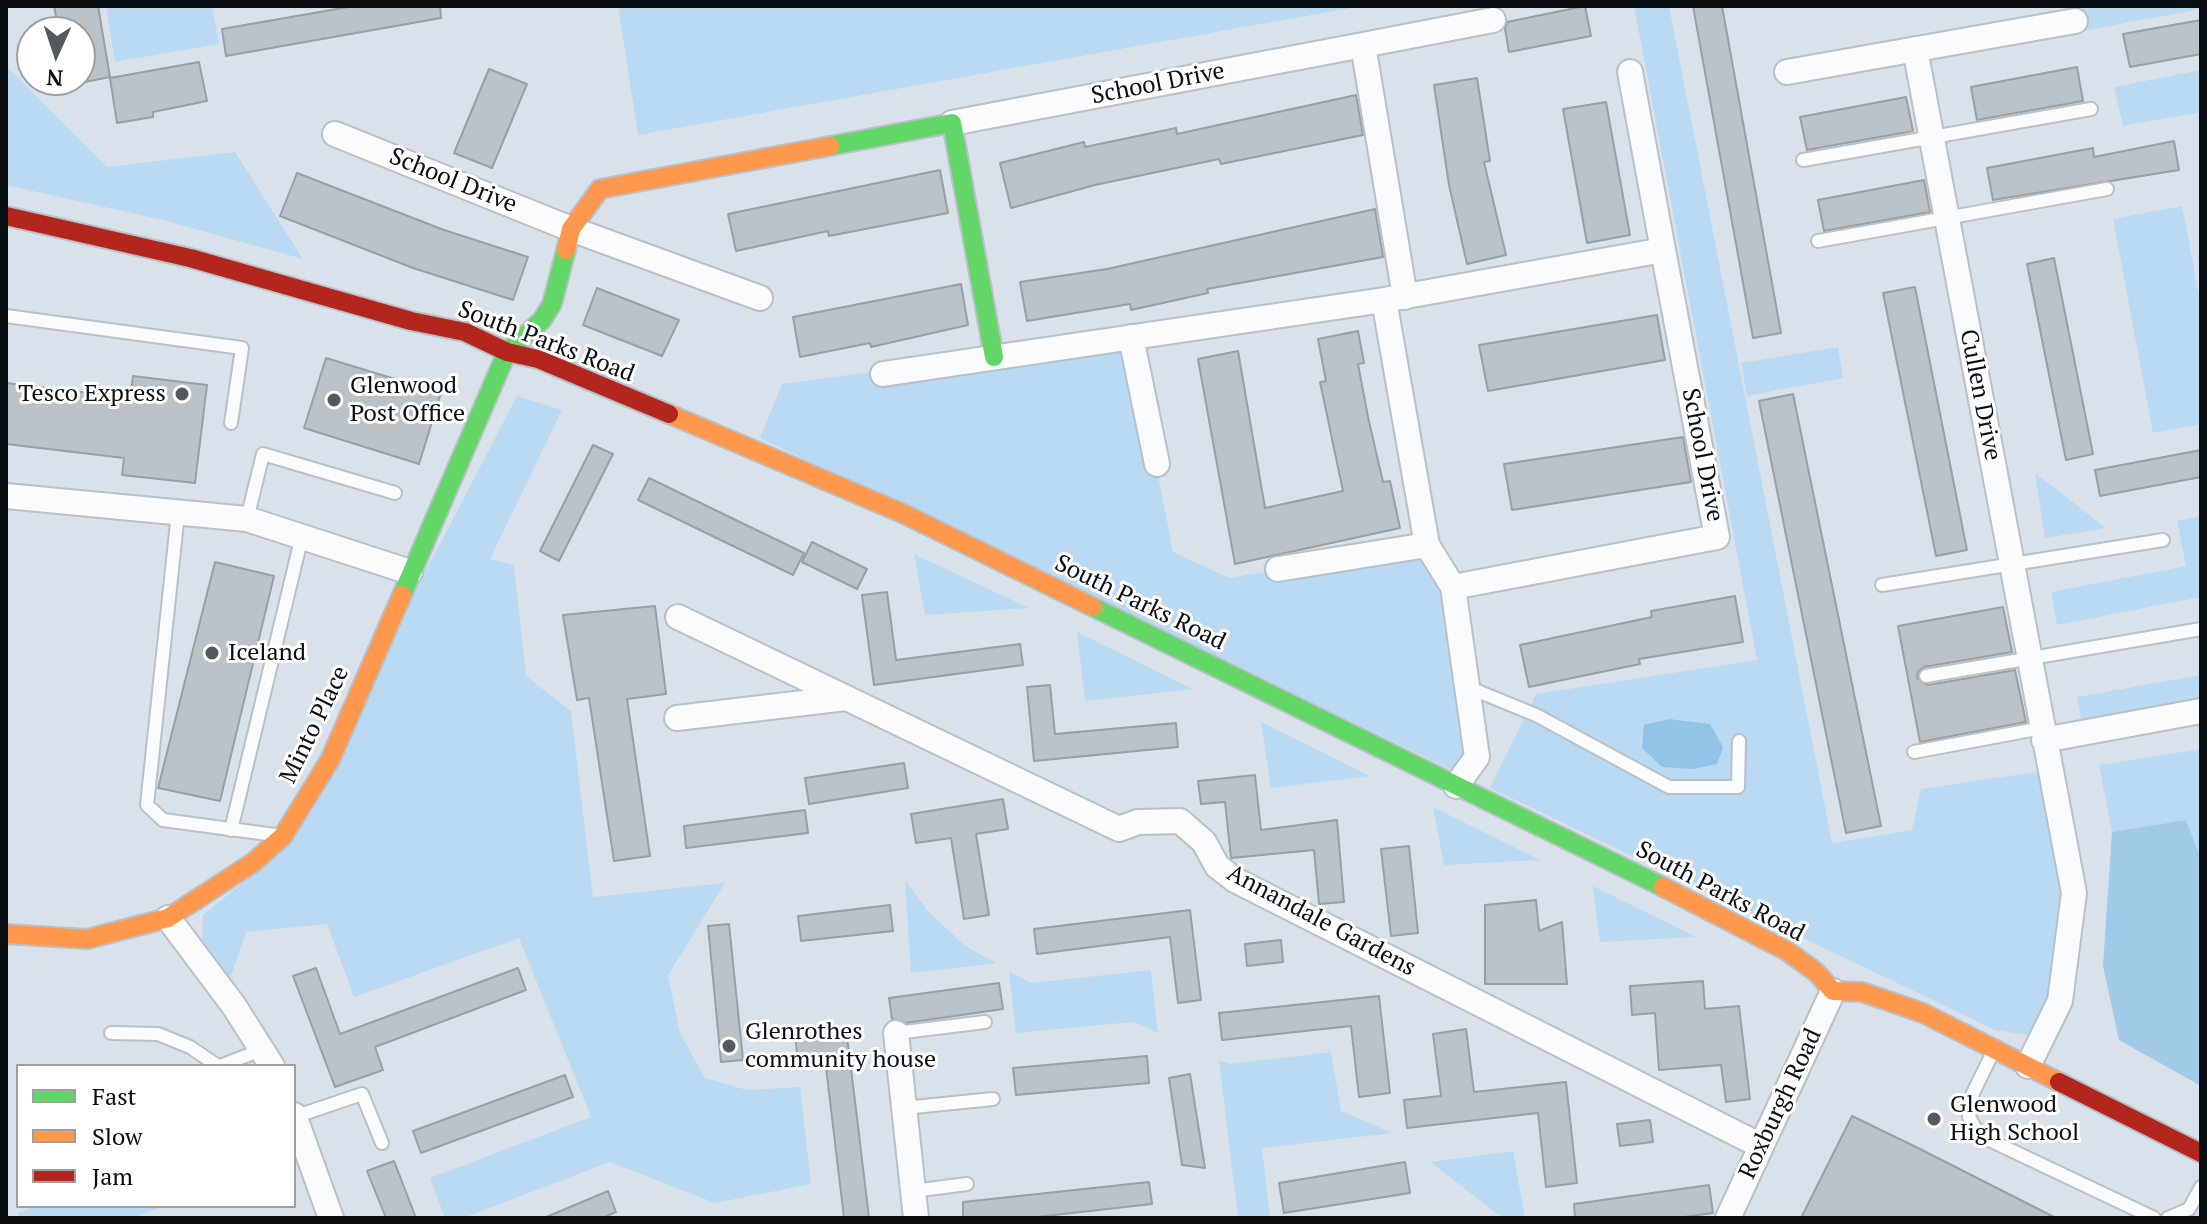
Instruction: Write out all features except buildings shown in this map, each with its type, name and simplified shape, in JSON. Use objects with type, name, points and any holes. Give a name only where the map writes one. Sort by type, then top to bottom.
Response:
[{"type":"street","name":"School Drive","points":[[507,352],[542,320],[552,304],[571,229],[600,189],[1493,20]]},
{"type":"street","points":[[1787,72],[2075,21]]},
{"type":"street","points":[[1363,45],[1427,545],[1453,587],[1470,688],[1477,757],[1456,786]]},
{"type":"street","name":"Cullen Drive","points":[[1915,49],[2074,893],[2060,1001],[2028,1066]]},
{"type":"street","name":"School Drive","points":[[1453,587],[1717,537],[1630,72]]},
{"type":"street","points":[[952,123],[994,357]]},
{"type":"street","name":"School Drive","points":[[335,134],[571,229],[760,298]]},
{"type":"street","name":"South Parks Road","points":[[6,216],[302,287],[411,321],[465,332],[507,352],[538,359],[904,514],[1787,951],[1816,972],[1833,991]]},
{"type":"street","points":[[883,374],[1394,299],[1663,250]]},
{"type":"street","points":[[1131,337],[1157,464]]},
{"type":"street","name":"Minto Place","points":[[6,934],[87,939],[168,918],[254,862],[283,836],[330,760],[507,352]]},
{"type":"street","points":[[6,496],[247,519],[410,572]]},
{"type":"street","points":[[1278,569],[1427,545]]},
{"type":"street","name":"Annandale Gardens","points":[[678,617],[1119,829],[1138,822],[1180,821],[1204,842],[1217,866],[1235,880],[1761,1146]]},
{"type":"street","points":[[677,718],[846,698]]},
{"type":"street","points":[[2043,734],[2201,711]]},
{"type":"street","points":[[168,918],[234,1006],[266,1058]]},
{"type":"street","points":[[1833,991],[1862,992],[1893,1000],[2201,1153]]},
{"type":"street","name":"Roxburgh Road","points":[[1728,1218],[1833,991]]},
{"type":"street","points":[[896,1033],[916,1218]]},
{"type":"street","points":[[296,1122],[331,1218]]},
{"type":"lane","points":[[1803,160],[1931,140],[2091,109]]},
{"type":"lane","points":[[1818,241],[2107,189]]},
{"type":"lane","points":[[6,316],[242,348],[231,423]]},
{"type":"lane","points":[[247,519],[263,454],[395,493]]},
{"type":"lane","points":[[178,513],[147,805],[163,820],[283,836]]},
{"type":"lane","points":[[231,830],[302,536]]},
{"type":"lane","points":[[1882,585],[2163,540]]},
{"type":"lane","points":[[1926,676],[2201,629]]},
{"type":"lane","points":[[1470,688],[1536,715],[1669,787],[1738,787],[1739,741]]},
{"type":"lane","points":[[1914,752],[2043,734]]},
{"type":"lane","points":[[896,1033],[985,1022]]},
{"type":"lane","points":[[111,1033],[158,1034],[190,1047],[216,1064]]},
{"type":"lane","points":[[1994,1049],[1971,1105],[1969,1117],[1979,1135],[2154,1218]]},
{"type":"lane","points":[[231,1064],[266,1058]]},
{"type":"lane","points":[[296,1115],[362,1094],[382,1143]]},
{"type":"lane","points":[[904,1108],[993,1099]]},
{"type":"lane","points":[[913,1191],[967,1184]]},
{"type":"lane","points":[[2168,1218],[2189,1209],[2201,1187]]},
{"type":"shaded area","points":[[106,6],[212,6],[219,44],[115,62]]},
{"type":"shaded area","points":[[618,6],[1362,6],[638,135]]},
{"type":"shaded area","points":[[1634,6],[1669,6],[1832,843],[1912,830],[1921,789],[2050,770],[2074,893],[2042,1037],[1995,1030],[1490,788],[1536,694],[1757,660]]},
{"type":"shaded area","points":[[2072,6],[2201,6],[2201,9],[2077,32]]},
{"type":"shaded area","points":[[6,66],[16,76],[16,96],[36,96],[107,167],[235,152],[303,259],[159,219],[6,185]]},
{"type":"shaded area","points":[[2201,70],[2201,112],[2123,126],[2114,87]]},
{"type":"shaded area","points":[[2182,206],[2201,305],[2201,424],[2153,433],[2113,219]]},
{"type":"shaded area","points":[[1131,337],[1173,552],[1229,578],[1427,545],[1453,587],[1470,688],[1463,775],[760,438],[782,384]]},
{"type":"shaded area","points":[[1838,347],[1843,378],[1747,396],[1741,363]]},
{"type":"shaded area","points":[[517,396],[562,410],[490,559],[514,565],[526,676],[571,711],[593,897],[725,883],[668,975],[680,1033],[705,1078],[747,1090],[800,1087],[811,1184],[715,1203],[610,1162],[463,1218],[445,1218],[430,1178],[591,1117],[519,938],[354,997],[327,924],[246,932],[230,979],[202,956],[203,915],[250,877],[439,546]]},
{"type":"shaded area","points":[[2035,473],[2106,528],[2045,538]]},
{"type":"shaded area","points":[[2201,516],[2201,597],[2057,625],[2051,592],[2186,566],[2177,521]]},
{"type":"shaded area","points":[[914,554],[1029,608],[925,615]]},
{"type":"shaded area","points":[[1077,632],[1193,689],[1085,701]]},
{"type":"shaded area","points":[[2201,675],[2201,703],[2082,723],[2077,697]]},
{"type":"shaded area","points":[[1669,719],[1710,724],[1723,747],[1717,764],[1693,769],[1662,767],[1642,748],[1644,725]]},
{"type":"shaded area","points":[[1261,722],[1370,776],[1271,788]]},
{"type":"shaded area","points":[[2201,749],[2201,860],[2186,820],[2112,832],[2099,765]]},
{"type":"shaded area","points":[[1433,807],[1540,860],[1444,865]]},
{"type":"shaded area","points":[[2186,820],[2201,860],[2201,1086],[2119,1040],[2103,966],[2112,832]]},
{"type":"shaded area","points":[[905,880],[927,910],[965,946],[996,963],[911,973]]},
{"type":"shaded area","points":[[1593,886],[1696,937],[1600,942]]},
{"type":"shaded area","points":[[1151,970],[1158,1033],[1133,1022],[1016,1033],[1009,971],[1032,983]]},
{"type":"shaded area","points":[[1331,1052],[1341,1111],[1393,1133],[1262,1148],[1270,1218],[1238,1218],[1219,1060],[1230,1064]]},
{"type":"shaded area","points":[[1513,1151],[1525,1218],[1503,1218],[1430,1162]]},
{"type":"shaded area","points":[[30,1208],[160,1208],[133,1218],[20,1218],[18,1213]]},
{"type":"traffic: fast","points":[[830,146],[952,123],[994,357]]},
{"type":"traffic: fast","points":[[402,595],[507,352],[542,320],[552,304],[566,250]]},
{"type":"traffic: fast","points":[[1093,607],[1663,887]]},
{"type":"traffic: slow","points":[[566,250],[571,229],[600,189],[830,146]]},
{"type":"traffic: slow","points":[[669,414],[904,514],[1093,607]]},
{"type":"traffic: slow","points":[[6,934],[87,939],[168,918],[254,862],[283,836],[330,760],[402,595]]},
{"type":"traffic: slow","points":[[1663,887],[1787,951],[1816,972],[1833,991],[1862,992],[1923,1013],[2059,1082]]},
{"type":"traffic: jam","points":[[6,216],[190,258],[411,321],[465,332],[507,352],[538,359],[669,414]]},
{"type":"traffic: jam","points":[[2059,1082],[2201,1153]]},
{"type":"place","name":"Tesco Express","points":[[182,394]]},
{"type":"place","name":"Glenwood Post Office","points":[[334,400]]},
{"type":"place","name":"Iceland","points":[[212,653]]},
{"type":"place","name":"Glenrothes community house","points":[[729,1046]]},
{"type":"place","name":"Glenwood High School","points":[[1934,1119]]}]
